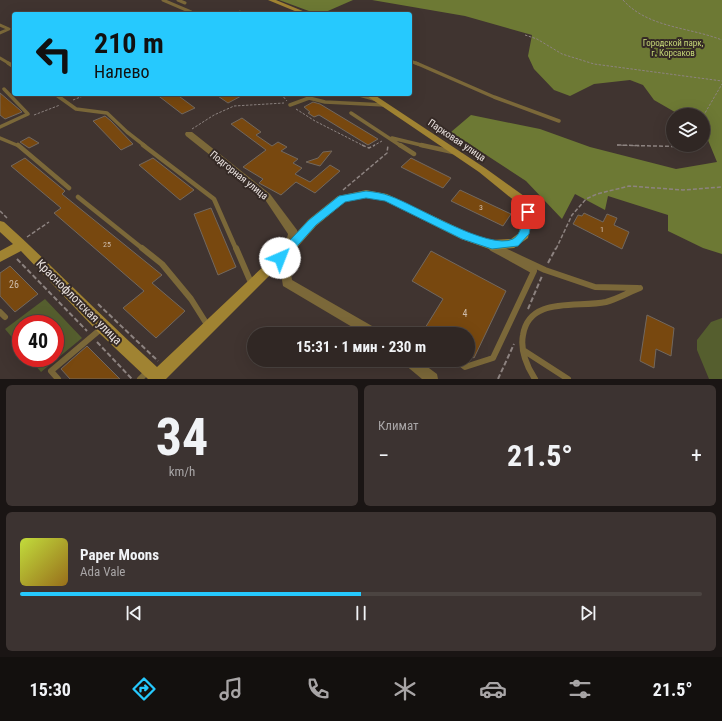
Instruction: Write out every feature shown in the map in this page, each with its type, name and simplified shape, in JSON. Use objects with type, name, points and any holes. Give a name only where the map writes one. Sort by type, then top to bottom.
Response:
[{"type":"street","points":[[271,0],[303,12]]},
{"type":"street","name":"Парковая улица","points":[[372,97],[385,104],[482,170],[520,199],[528,212],[524,234],[514,243],[492,244]]},
{"type":"street","name":"Подгорная улица","points":[[189,134],[267,196],[292,233],[285,268],[287,283],[363,327]]},
{"type":"street","points":[[155,375],[252,285],[289,249],[312,223],[342,199],[366,194],[387,198],[465,236],[492,244]]},
{"type":"street","name":"Краснофлотская улица","points":[[0,224],[24,241],[103,327],[155,375]]},
{"type":"street","points":[[0,257],[24,241]]},
{"type":"street","points":[[417,367],[432,379]]},
{"type":"lane","points":[[163,0],[191,12]]},
{"type":"lane","points":[[178,0],[185,3]]},
{"type":"lane","points":[[0,25],[9,29],[0,33]]},
{"type":"lane","points":[[0,58],[12,66]]},
{"type":"lane","points":[[412,62],[494,98],[559,121]]},
{"type":"lane","points":[[0,127],[28,114],[4,89]]},
{"type":"lane","points":[[58,96],[76,109],[107,113],[127,132],[214,199],[252,285]]},
{"type":"lane","points":[[290,105],[309,98],[325,102],[385,104]]},
{"type":"lane","points":[[351,113],[414,154]]},
{"type":"lane","points":[[389,137],[455,152]]},
{"type":"lane","points":[[0,138],[17,144],[69,188]]},
{"type":"lane","points":[[78,197],[162,264],[191,299],[208,327]]},
{"type":"lane","points":[[475,364],[493,358],[534,271],[479,240]]},
{"type":"lane","points":[[492,244],[545,270],[595,287],[640,288],[606,302],[561,305],[542,308],[527,320],[522,335],[523,350],[527,368],[535,379]]},
{"type":"lane","points":[[0,312],[5,317]]},
{"type":"lane","points":[[58,379],[51,371],[103,327]]},
{"type":"lane","points":[[523,350],[568,379]]},
{"type":"lane","points":[[140,379],[155,375]]},
{"type":"path","points":[[623,0],[628,8],[645,17],[710,34],[722,40]]},
{"type":"path","points":[[525,35],[537,39],[562,54],[594,64],[722,83],[708,108]]},
{"type":"path","points":[[29,117],[83,96]]},
{"type":"path","points":[[189,134],[194,127],[234,106],[288,103],[283,96]]},
{"type":"path","points":[[290,105],[315,121],[369,148],[389,137]]},
{"type":"path","points":[[617,144],[666,146]]},
{"type":"path","points":[[364,171],[387,153]]},
{"type":"path","points":[[527,312],[545,270],[562,239],[572,215],[586,199],[602,192],[629,186],[683,190],[722,187]]},
{"type":"path","points":[[24,241],[49,222]]},
{"type":"path","points":[[13,254],[133,379]]},
{"type":"path","points":[[498,379],[517,338]]},
{"type":"green space","points":[[279,0],[353,0],[326,12],[312,12]]},
{"type":"green space","name":"Городской парк, г. Корсаков","points":[[372,0],[722,0],[722,254],[703,248],[668,231],[668,215],[608,196],[605,210],[575,194],[562,219],[526,181],[451,132],[471,115],[540,129],[590,147],[676,169],[717,162],[710,145],[710,108],[668,108],[654,100],[643,85],[630,80],[594,84],[570,96],[554,90],[534,69],[528,56],[532,35],[465,16]]},
{"type":"green space","points":[[45,299],[60,315],[24,315]]},
{"type":"green space","points":[[722,318],[722,379],[709,379],[697,350],[697,340],[711,322]]},
{"type":"green space","points":[[64,319],[82,338],[64,353]]},
{"type":"green space","points":[[12,324],[12,337],[5,329]]},
{"type":"green space","points":[[37,367],[47,367],[41,372]]},
{"type":"building","points":[[0,93],[22,112],[5,119],[0,115]]},
{"type":"building","points":[[159,96],[179,96],[195,108],[182,114]]},
{"type":"building","points":[[218,96],[241,96],[228,103]]},
{"type":"building","points":[[313,102],[320,104],[378,139],[368,145],[319,115],[314,117],[308,113],[310,112],[304,107]]},
{"type":"building","points":[[105,116],[133,144],[121,150],[93,121]]},
{"type":"building","points":[[242,118],[261,132],[256,135],[272,146],[278,142],[287,147],[281,151],[298,159],[293,163],[302,168],[295,174],[310,182],[330,165],[340,171],[315,193],[296,182],[281,195],[259,183],[263,179],[243,167],[266,150],[231,124]]},
{"type":"building","points":[[29,137],[39,143],[29,148],[20,142]]},
{"type":"building","points":[[332,151],[320,166],[306,162],[318,158],[323,152]]},
{"type":"building","points":[[25,158],[65,191],[62,194],[162,275],[152,283],[185,311],[156,338],[123,308],[144,291],[54,213],[61,208],[11,166]]},
{"type":"building","points":[[153,158],[194,190],[180,200],[139,165]]},
{"type":"building","points":[[411,158],[451,178],[443,188],[401,167]]},
{"type":"building","points":[[460,190],[511,214],[503,226],[451,201]]},
{"type":"building","points":[[211,208],[236,267],[218,275],[194,214]]},
{"type":"building","points":[[584,213],[603,222],[607,214],[617,218],[614,225],[629,232],[622,249],[573,224],[578,215],[582,216]]},
{"type":"building","points":[[431,251],[506,291],[475,356],[475,327],[426,327],[443,299],[412,281]]},
{"type":"building","points":[[10,266],[38,294],[15,312],[0,296],[0,273]]},
{"type":"building","points":[[647,315],[674,328],[671,356],[656,349],[654,368],[640,361]]},
{"type":"building","points":[[87,346],[120,379],[70,379],[61,369]]},
{"type":"route","points":[[280,258],[312,223],[342,199],[366,194],[387,198],[465,236],[492,244],[514,243],[524,234],[528,212]]}]
